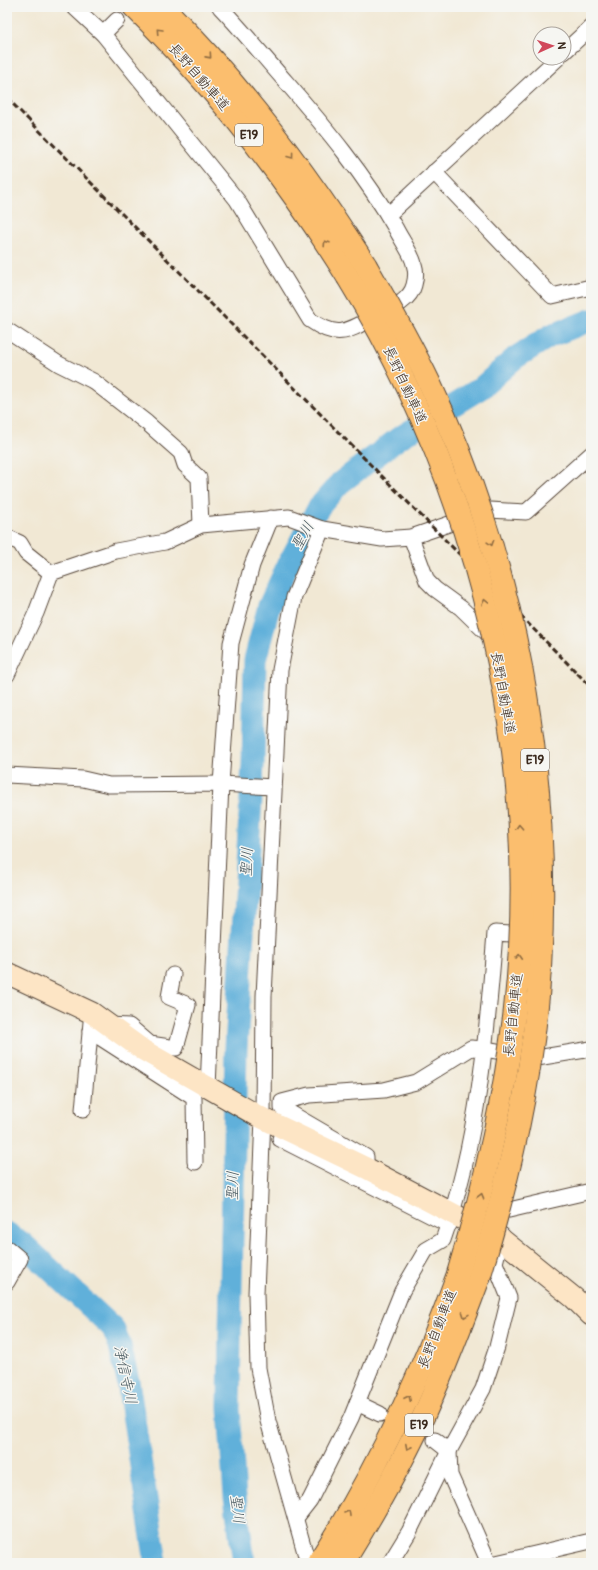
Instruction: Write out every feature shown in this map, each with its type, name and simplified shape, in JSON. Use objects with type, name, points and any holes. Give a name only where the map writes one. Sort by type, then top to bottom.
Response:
[{"type":"highway","name":"長野自動車道","points":[[134,7],[200,77],[251,138],[301,205],[356,271],[410,343],[448,425],[478,503],[491,544],[513,625],[526,699],[537,776],[542,853],[540,970],[537,1008],[526,1087],[510,1165],[479,1278],[450,1356],[418,1429],[383,1496],[343,1563]]},
{"type":"highway","name":"長野自動車道","points":[[163,7],[216,64],[268,127],[319,194],[356,271],[387,345],[410,391],[442,469],[462,524],[481,587],[491,628],[505,703],[515,770],[521,892],[521,932],[515,1008],[504,1087],[493,1145],[480,1199],[458,1274],[430,1348],[399,1418],[365,1484],[323,1555]]},
{"type":"street","points":[[74,7],[103,34],[237,200],[310,320],[320,327],[331,331],[342,332],[356,327],[400,303],[412,293],[415,283],[414,262],[388,215],[367,182],[312,113],[220,7]]},
{"type":"street","points":[[103,34],[117,20]]},
{"type":"street","points":[[572,45],[591,27]]},
{"type":"street","points":[[388,215],[549,66]]},
{"type":"street","points":[[434,172],[552,296],[591,287]]},
{"type":"street","points":[[400,303],[452,416],[490,510]]},
{"type":"street","points":[[7,330],[59,364],[93,381],[147,423],[182,453],[185,465],[199,478],[201,525]]},
{"type":"street","points":[[7,675],[36,613],[51,574],[116,551],[165,542],[201,525],[289,517],[322,529],[382,539],[411,537],[490,510],[526,512],[591,454]]},
{"type":"street","points":[[212,1090],[221,784],[231,643],[252,565],[271,518]]},
{"type":"street","points":[[308,1563],[268,1421],[258,1368],[256,1294],[264,996],[273,787],[280,670],[294,597],[322,529]]},
{"type":"street","points":[[7,537],[20,543],[26,553],[51,574]]},
{"type":"street","points":[[390,1563],[409,1532],[449,1451],[483,1389],[497,1347],[509,1298],[495,1263],[509,1210],[526,1133],[544,1006],[548,936],[546,805],[538,729],[530,675],[461,608],[435,589],[427,581],[411,537]]},
{"type":"street","points":[[7,776],[83,780],[108,785],[221,784],[273,787]]},
{"type":"street","points":[[296,1518],[310,1500],[351,1418],[402,1291],[426,1250],[443,1240],[451,1219],[472,1133],[485,1049],[495,934],[548,936]]},
{"type":"street","points":[[7,973],[361,1173],[451,1219],[501,1239],[574,1298],[591,1315]]},
{"type":"street","points":[[97,1023],[129,1026],[150,1044],[176,1048],[188,1005],[169,997],[173,976]]},
{"type":"street","points":[[82,1110],[97,1023]]},
{"type":"street","points":[[97,1023],[194,1098],[195,1162]]},
{"type":"street","points":[[361,1173],[366,1158],[282,1108],[282,1102],[309,1095],[384,1090],[416,1082],[471,1048],[537,1058],[591,1049]]},
{"type":"street","points":[[280,1139],[361,1173]]},
{"type":"street","points":[[509,1210],[591,1191]]},
{"type":"street","points":[[7,1248],[20,1259],[7,1282]]},
{"type":"street","points":[[357,1403],[380,1414]]},
{"type":"street","points":[[435,1440],[449,1451],[450,1475],[489,1563]]},
{"type":"street","points":[[496,1563],[591,1541]]},
{"type":"waterway","name":"聖川","points":[[244,1563],[235,1497],[229,1409],[236,1048],[253,765],[255,660],[269,606],[288,565],[319,507],[340,483],[399,438],[481,388],[515,358],[550,336],[591,320]]},
{"type":"waterway","name":"浄信寺川","points":[[7,1233],[22,1243],[113,1328],[120,1346],[128,1381],[156,1563]]},
{"type":"railway","points":[[7,98],[591,687]]}]
